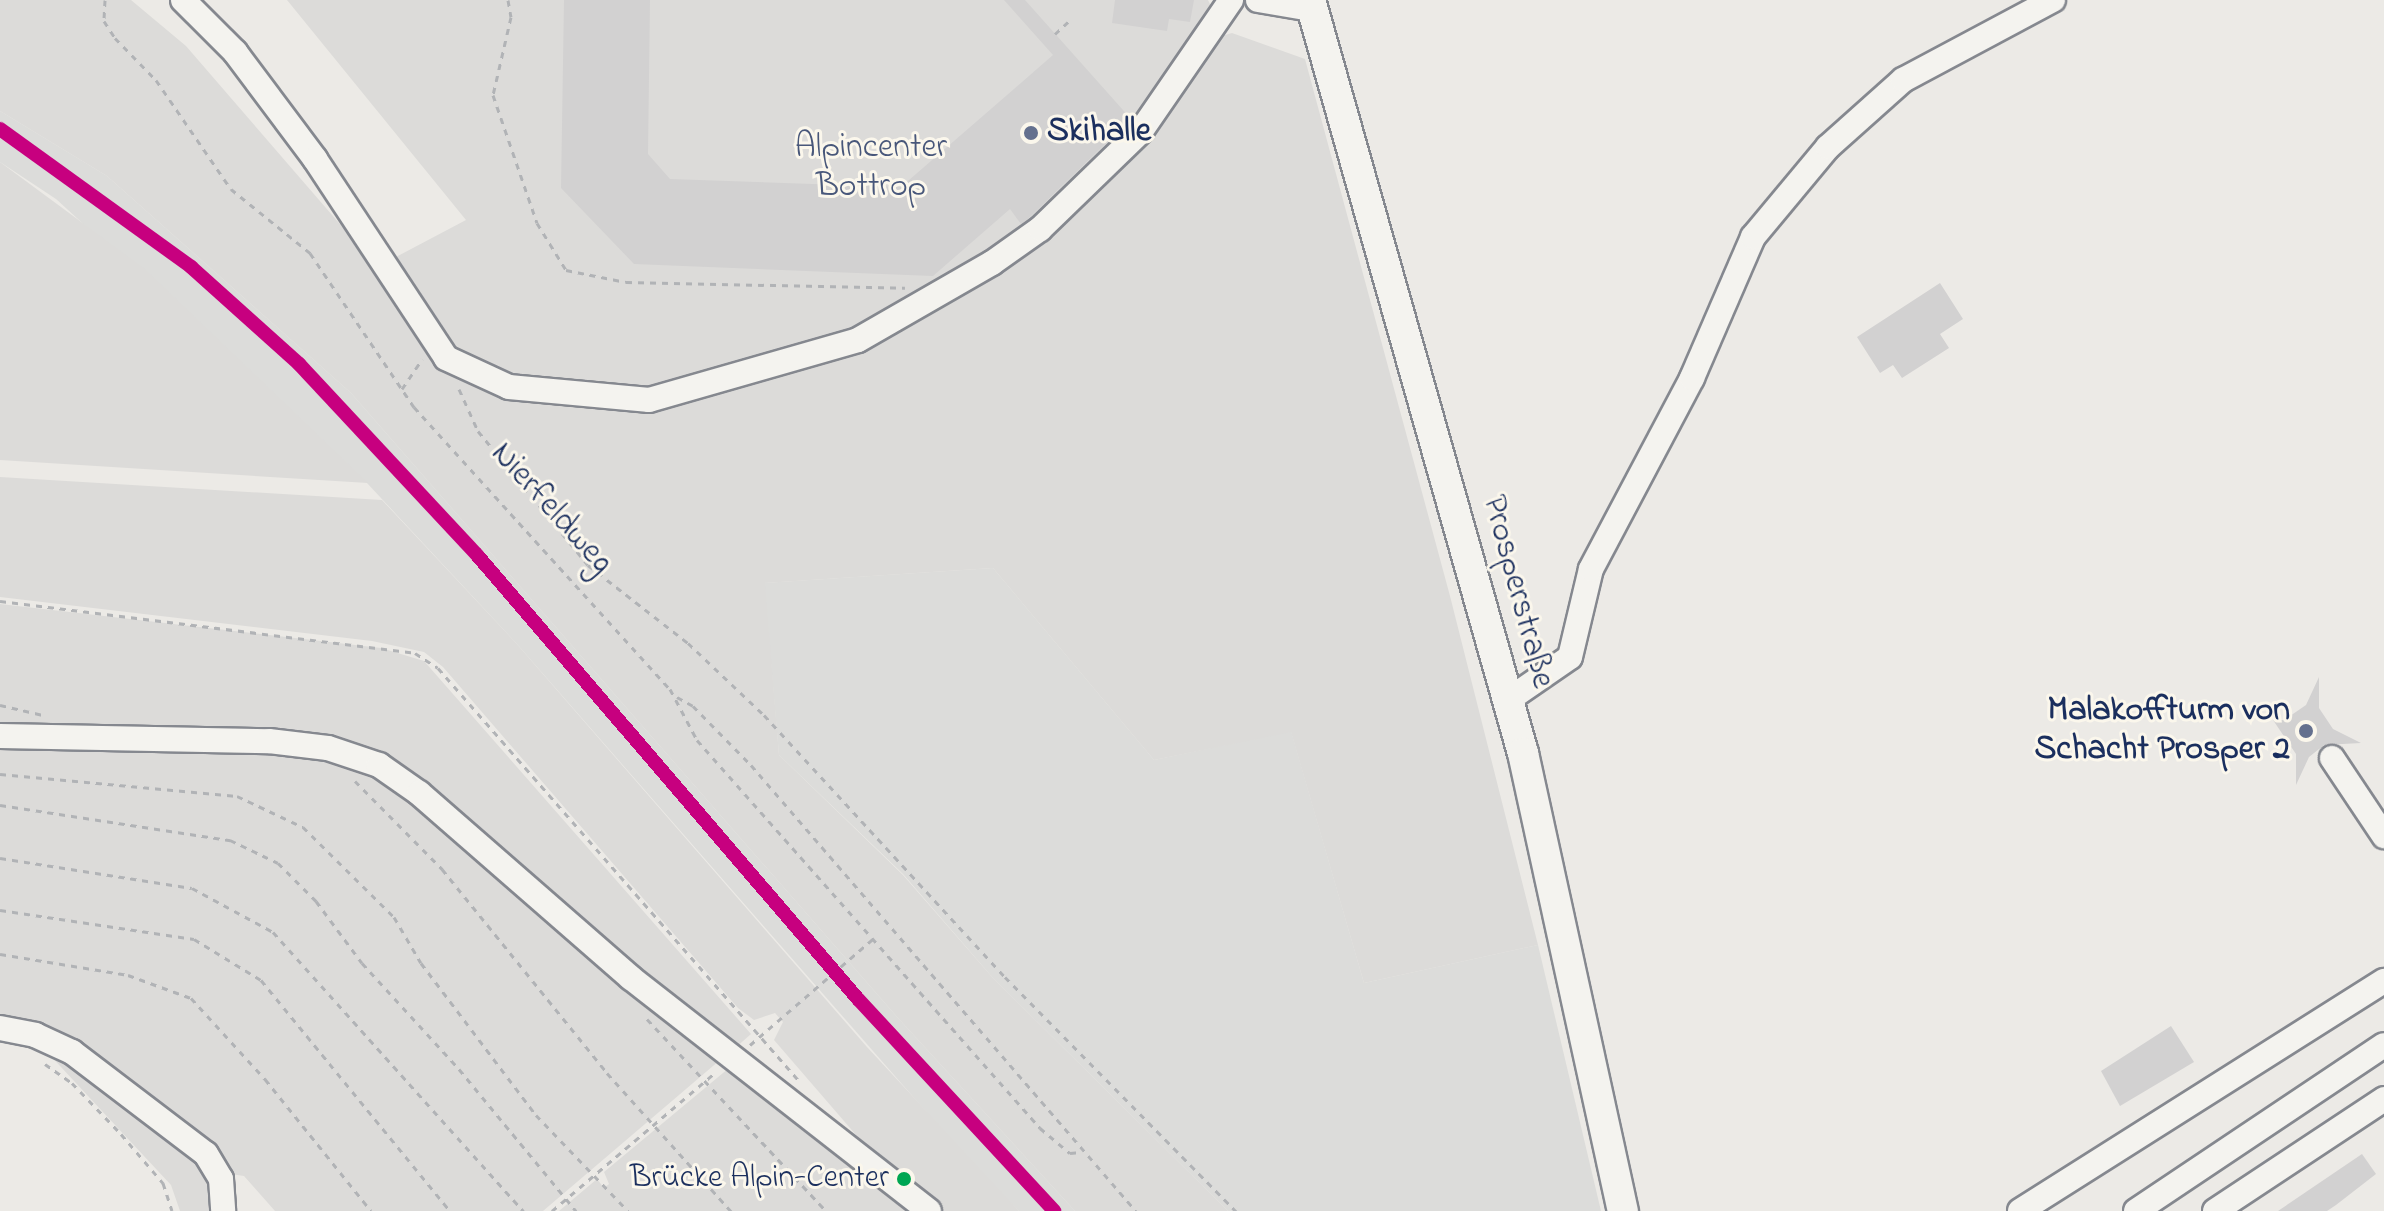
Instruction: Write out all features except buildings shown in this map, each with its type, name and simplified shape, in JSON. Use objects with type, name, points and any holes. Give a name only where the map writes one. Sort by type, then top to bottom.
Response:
[{"type":"main road","name":"Prosperstraße","points":[[1311,4],[1508,700],[1623,1211]]},
{"type":"street","points":[[183,0],[235,52],[315,159],[439,350],[509,387],[649,400],[858,340],[950,291],[1040,229],[1141,131],[1231,0]]},
{"type":"street","points":[[1258,0],[1311,4]]},
{"type":"street","points":[[1508,700],[1570,657],[1591,569],[1692,378],[1753,237],[1828,147],[1903,80],[2053,0]]},
{"type":"street","points":[[0,736],[269,741],[328,748],[379,765],[419,793],[631,978],[929,1211]]},
{"type":"street","points":[[2332,758],[2384,836]]},
{"type":"street","points":[[2020,1211],[2384,981]]},
{"type":"street","points":[[0,1028],[35,1035],[72,1052],[206,1154],[221,1179],[223,1211]]},
{"type":"street","points":[[2136,1211],[2384,1045]]},
{"type":"street","points":[[2215,1211],[2384,1099]]},
{"type":"path","name":"Nierfeldweg","points":[[105,0],[108,29],[156,80],[202,153],[249,206],[310,253],[402,389],[677,697],[689,727],[708,751],[1040,1128],[1070,1153],[1081,1152]]},
{"type":"path","points":[[508,0],[511,17],[493,95],[537,223],[566,270],[626,282],[908,288]]},
{"type":"path","points":[[1055,34],[1069,21]]},
{"type":"path","points":[[402,389],[439,350],[478,431],[588,565],[688,643],[764,715],[1005,977],[1236,1211]]},
{"type":"path","points":[[0,601],[415,653],[438,668],[710,984],[762,1036]]},
{"type":"path","points":[[677,697],[713,724],[791,810],[1081,1152],[1136,1211]]},
{"type":"path","points":[[0,774],[237,796],[303,827],[394,917],[421,963],[536,1115],[628,1211]]},
{"type":"path","points":[[348,774],[442,869],[512,959],[731,1211]]},
{"type":"path","points":[[0,805],[230,840],[278,863],[316,901],[362,963],[576,1211]]},
{"type":"path","points":[[0,858],[192,888],[273,932],[523,1211]]},
{"type":"path","points":[[0,910],[194,939],[261,980],[450,1211]]},
{"type":"path","points":[[756,1040],[874,938]]},
{"type":"path","points":[[0,954],[128,975],[191,998],[265,1079],[371,1211]]},
{"type":"path","points":[[644,1014],[708,1078],[826,1211]]},
{"type":"path","points":[[36,1057],[72,1083],[121,1134],[163,1183],[172,1211]]},
{"type":"path","points":[[552,1211],[708,1078]]},
{"type":"shaded area","points":[[0,111],[107,176],[351,393],[898,1018],[1075,1211],[1019,1211],[985,1179],[516,643],[367,483],[56,199],[0,162]]},
{"type":"shaded area","points":[[993,568],[1154,760],[1291,731],[1364,983],[1538,945],[1601,1211],[1228,1211],[993,978],[903,874],[779,755],[764,583]]},
{"type":"green space","name":"Alpincenter Bottrop","points":[[0,0],[131,0],[186,46],[377,267],[466,220],[287,0],[1208,0],[1225,35],[1232,33],[1305,59],[1450,596],[1538,945],[1364,983],[1291,732],[1154,760],[993,568],[765,583],[779,755],[903,875],[993,978],[1228,1211],[1075,1211],[898,1018],[351,393],[107,176],[0,111]]},
{"type":"green space","points":[[0,162],[145,269],[368,483],[0,460]]},
{"type":"green space","points":[[0,477],[382,500],[516,643],[867,1047],[1019,1211],[943,1211],[882,1165],[774,1040],[783,1022],[775,1013],[754,1020],[738,1008],[443,667],[424,652],[372,641],[0,597]]},
{"type":"green space","points":[[0,604],[381,648],[424,661],[751,1034],[734,1049],[360,748],[0,729]]},
{"type":"green space","points":[[0,745],[268,749],[346,761],[410,796],[720,1060],[543,1211],[275,1211],[244,1176],[224,1173],[216,1160],[0,1017]]},
{"type":"green space","points":[[49,1046],[205,1164],[218,1211],[180,1211],[171,1185],[47,1052]]},
{"type":"green space","points":[[729,1068],[880,1186],[907,1211],[559,1211],[597,1179],[604,1188],[609,1184],[604,1172]]},
{"type":"transit line","points":[[0,129],[191,267],[299,364],[477,555],[858,999],[1054,1211]]},
{"type":"place","name":"Skihalle","points":[[1031,133]]},
{"type":"place","name":"Malakoffturm von Schacht Prosper 2","points":[[2306,731]]},
{"type":"place","name":"Brücke Alpin-Center","points":[[904,1179]]}]
